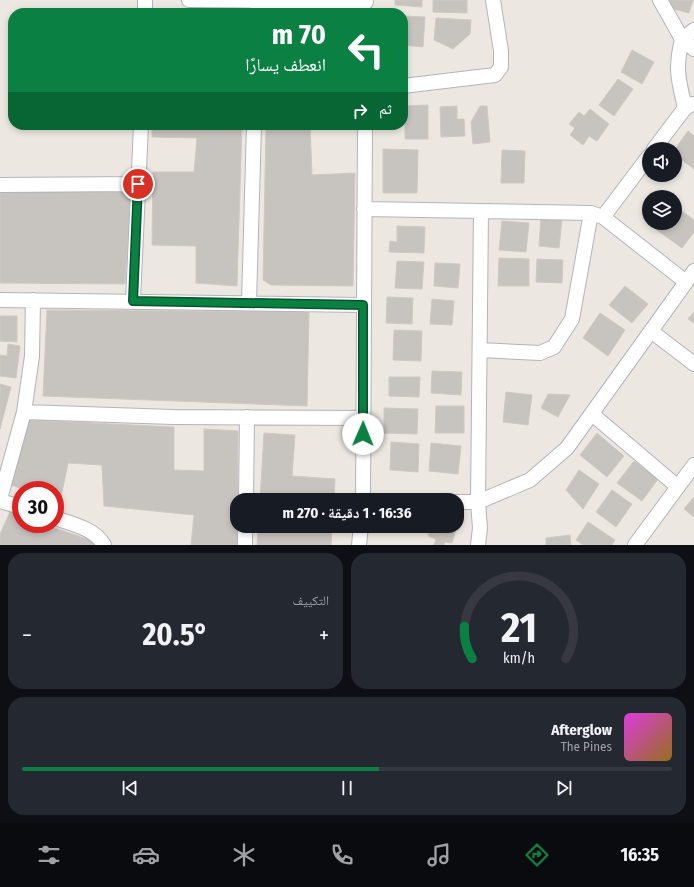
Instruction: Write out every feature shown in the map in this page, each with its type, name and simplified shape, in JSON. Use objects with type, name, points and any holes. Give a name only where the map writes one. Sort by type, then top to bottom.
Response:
[{"type":"street","points":[[190,0],[257,7],[366,5]]},
{"type":"street","points":[[408,85],[496,75],[501,67],[493,0]]},
{"type":"street","points":[[660,0],[682,39],[694,48]]},
{"type":"street","points":[[660,142],[690,105],[678,78],[677,61],[682,39],[694,30]]},
{"type":"street","points":[[133,301],[141,130]]},
{"type":"street","points":[[249,303],[254,130]]},
{"type":"street","points":[[363,493],[365,130]]},
{"type":"street","points":[[480,350],[540,353],[554,347],[572,319],[597,215],[642,164]]},
{"type":"street","points":[[0,185],[138,184]]},
{"type":"street","points":[[364,209],[597,215],[690,276],[567,448],[530,480],[478,502],[464,502]]},
{"type":"street","points":[[478,545],[480,528],[478,502],[481,211]]},
{"type":"street","points":[[0,300],[363,305]]},
{"type":"street","points":[[12,504],[0,500],[24,412],[32,356],[33,300]]},
{"type":"street","points":[[651,331],[694,364]]},
{"type":"street","points":[[24,412],[174,417],[363,418]]},
{"type":"street","points":[[592,414],[678,487]]},
{"type":"street","points":[[246,493],[247,417]]},
{"type":"street","points":[[635,545],[694,465]]},
{"type":"street","points":[[64,521],[84,528],[104,545]]},
{"type":"street","points":[[245,533],[245,545]]},
{"type":"street","points":[[359,545],[360,533]]},
{"type":"building","points":[[395,0],[422,0],[422,7],[395,5]]},
{"type":"building","points":[[433,0],[467,0],[467,13],[433,12]]},
{"type":"building","points":[[668,0],[693,0],[689,13],[666,7]]},
{"type":"building","points":[[408,16],[425,17],[423,47],[408,46]]},
{"type":"building","points":[[436,18],[471,20],[470,34],[453,49],[434,40]]},
{"type":"building","points":[[632,50],[654,62],[642,84],[621,72]]},
{"type":"building","points":[[618,79],[633,89],[614,116],[599,105]]},
{"type":"building","points":[[428,105],[428,139],[405,139],[405,130],[408,130],[408,106]]},
{"type":"building","points":[[457,106],[457,119],[464,119],[465,136],[441,137],[440,107]]},
{"type":"building","points":[[480,106],[487,106],[490,142],[473,144],[471,122]]},
{"type":"building","points":[[590,109],[609,124],[597,141],[589,136],[583,145],[570,135],[575,128],[569,124],[579,112],[584,116]]},
{"type":"building","points":[[152,130],[242,130],[237,286],[196,283],[196,246],[152,245],[153,172],[194,172],[197,138],[152,137]]},
{"type":"building","points":[[266,130],[310,130],[312,175],[355,173],[353,286],[271,285],[263,280]]},
{"type":"building","points":[[688,131],[694,136],[694,169],[682,160],[682,142],[680,142]]},
{"type":"building","points":[[383,149],[418,150],[417,193],[383,193]]},
{"type":"building","points":[[502,150],[525,151],[524,183],[501,183]]},
{"type":"building","points":[[0,191],[131,191],[125,284],[0,283]]},
{"type":"building","points":[[682,211],[694,220],[694,232],[682,248],[657,230],[682,230]]},
{"type":"building","points":[[541,217],[562,218],[559,248],[539,246]]},
{"type":"building","points":[[502,221],[529,223],[526,252],[499,250]]},
{"type":"building","points":[[397,226],[425,227],[424,253],[389,252],[390,241],[397,242]]},
{"type":"building","points":[[499,258],[529,259],[529,286],[498,286]]},
{"type":"building","points":[[537,259],[563,260],[562,283],[536,282]]},
{"type":"building","points":[[397,261],[424,262],[422,289],[395,288]]},
{"type":"building","points":[[435,263],[460,264],[458,288],[434,286]]},
{"type":"building","points":[[625,286],[648,304],[632,323],[609,305]]},
{"type":"building","points":[[387,297],[413,298],[412,324],[386,323]]},
{"type":"building","points":[[432,299],[454,301],[452,325],[430,324]]},
{"type":"building","points":[[47,310],[309,312],[307,406],[43,396]]},
{"type":"building","points":[[694,312],[694,323],[688,319]]},
{"type":"building","points":[[600,313],[625,330],[608,356],[583,338]]},
{"type":"building","points":[[0,316],[17,316],[17,342],[0,341]]},
{"type":"building","points":[[394,330],[422,331],[421,361],[393,360]]},
{"type":"building","points":[[8,344],[20,346],[16,378],[0,376],[0,355],[7,356]]},
{"type":"building","points":[[432,371],[462,372],[461,395],[431,393]]},
{"type":"building","points":[[389,377],[420,377],[419,397],[389,396]]},
{"type":"building","points":[[0,384],[11,387],[0,429]]},
{"type":"building","points":[[506,392],[532,395],[528,425],[503,422]]},
{"type":"building","points":[[548,394],[570,395],[558,417],[541,408]]},
{"type":"building","points":[[436,406],[464,406],[464,433],[435,433]]},
{"type":"building","points":[[384,408],[418,409],[417,434],[384,433]]},
{"type":"building","points":[[28,420],[174,427],[174,470],[204,471],[204,429],[238,431],[237,493],[230,493],[230,533],[237,533],[237,545],[191,545],[194,515],[104,506],[102,465],[68,463],[64,482],[64,481],[12,481]]},
{"type":"building","points":[[264,433],[295,435],[292,476],[335,479],[334,493],[260,493]]},
{"type":"building","points":[[597,433],[624,456],[607,477],[580,455]]},
{"type":"building","points":[[391,442],[419,444],[418,472],[390,470]]},
{"type":"building","points":[[431,443],[461,446],[458,474],[429,471]]},
{"type":"building","points":[[634,461],[658,479],[642,501],[617,483]]},
{"type":"building","points":[[579,470],[599,484],[583,509],[566,490]]},
{"type":"building","points":[[612,490],[632,504],[616,527],[596,512]]},
{"type":"building","points":[[694,497],[694,517],[684,509]]},
{"type":"building","points":[[10,512],[12,513],[12,533],[64,533],[64,531],[98,543],[98,545],[0,545],[0,534]]},
{"type":"building","points":[[588,522],[615,540],[612,545],[583,545],[576,540]]},
{"type":"building","points":[[258,533],[332,533],[331,545],[257,545]]},
{"type":"building","points":[[429,533],[455,533],[452,543],[445,542],[444,545],[434,545],[436,539],[428,536]]},
{"type":"building","points":[[570,535],[571,545],[546,545],[546,538]]},
{"type":"route","points":[[138,184],[133,301],[363,305],[363,434]]}]
